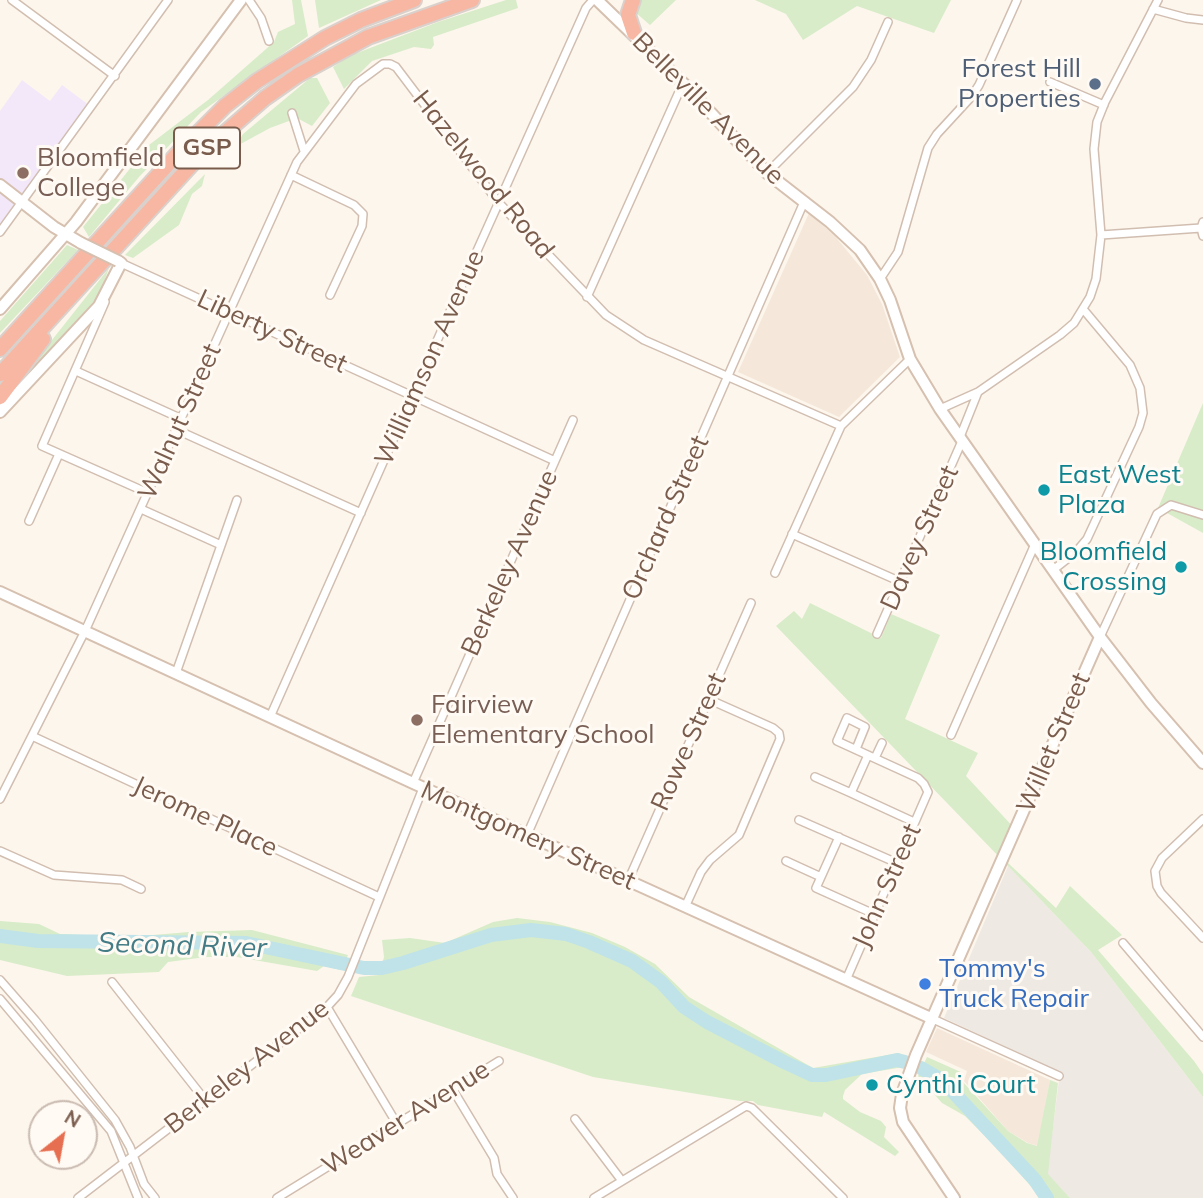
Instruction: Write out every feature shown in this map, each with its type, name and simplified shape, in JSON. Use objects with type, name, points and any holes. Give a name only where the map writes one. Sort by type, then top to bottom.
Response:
[{"type":"highway","name":"GSP","points":[[0,349],[97,241],[225,106],[325,38],[361,20],[414,0]]},
{"type":"highway","name":"GSP","points":[[0,374],[116,260],[204,151],[265,98],[298,75],[368,37],[472,0]]},
{"type":"highway","points":[[633,0],[628,15],[634,33]]},
{"type":"highway","points":[[0,339],[97,241]]},
{"type":"highway","points":[[0,397],[116,260]]},
{"type":"street","points":[[12,0],[115,76]]},
{"type":"street","points":[[0,232],[168,0]]},
{"type":"street","points":[[0,309],[66,234],[241,0]]},
{"type":"street","points":[[249,0],[261,18],[269,41]]},
{"type":"street","name":"Belleville Avenue","points":[[595,0],[634,33],[767,173],[847,236],[866,258],[890,300],[910,359],[940,409],[1100,637],[1151,703],[1203,763]]},
{"type":"street","name":"Williamson Avenue","points":[[270,717],[586,8],[595,0]]},
{"type":"street","points":[[880,279],[898,252],[928,148],[979,85],[1017,0]]},
{"type":"street","points":[[940,409],[978,393],[1060,335],[1074,323],[1090,297],[1096,279],[1101,235],[1094,149],[1097,122],[1158,0]]},
{"type":"street","points":[[1153,9],[1186,19],[1203,20]]},
{"type":"street","points":[[767,173],[853,87],[871,60],[888,22]]},
{"type":"street","name":"Hazelwood Road","points":[[383,64],[396,67],[499,203],[587,298],[623,328],[841,426]]},
{"type":"street","name":"Walnut Street","points":[[0,799],[85,631],[304,150],[356,84],[383,64]]},
{"type":"street","points":[[1050,82],[1104,105]]},
{"type":"street","points":[[587,298],[683,83]]},
{"type":"street","points":[[292,113],[304,150]]},
{"type":"street","points":[[291,175],[354,205],[363,214],[362,226],[330,295]]},
{"type":"street","name":"Liberty Street","points":[[0,185],[81,243],[555,461]]},
{"type":"street","name":"Orchard Street","points":[[527,835],[804,202]]},
{"type":"street","points":[[1101,235],[1202,229]]},
{"type":"street","points":[[116,260],[110,288],[42,446],[148,493]]},
{"type":"street","points":[[0,412],[95,311],[110,288]]},
{"type":"street","points":[[1053,570],[1076,552],[1087,539],[1139,428],[1143,413],[1140,388],[1130,365],[1083,309]]},
{"type":"street","points":[[775,573],[841,426],[910,359]]},
{"type":"street","points":[[76,371],[182,419]]},
{"type":"street","name":"Davey Street","points":[[877,634],[961,439],[978,393]]},
{"type":"street","name":"Berkeley Avenue","points":[[78,1198],[327,1007],[338,995],[356,958],[418,786],[573,419]]},
{"type":"street","points":[[177,430],[361,513]]},
{"type":"street","points":[[29,521],[59,454]]},
{"type":"street","points":[[176,674],[237,500]]},
{"type":"street","name":"Willet Street","points":[[954,1198],[903,1122],[901,1098],[909,1072],[1100,637],[1157,514],[1171,505],[1203,514]]},
{"type":"street","points":[[141,509],[221,545]]},
{"type":"street","points":[[792,534],[901,582]]},
{"type":"street","points":[[951,734],[1035,544]]},
{"type":"street","name":"Montgomery Street","points":[[0,592],[418,786],[1059,1076]]},
{"type":"street","name":"Rowe Street","points":[[628,881],[751,603]]},
{"type":"street","points":[[685,907],[701,872],[710,860],[739,835],[780,739],[779,733],[773,728],[708,699]]},
{"type":"street","points":[[856,749],[865,727],[847,718],[837,740],[856,749],[871,756]]},
{"type":"street","name":"Jerome Place","points":[[32,736],[379,897]]},
{"type":"street","points":[[851,793],[881,743]]},
{"type":"street","name":"John Street","points":[[846,980],[928,792],[918,778],[871,756]]},
{"type":"street","points":[[815,777],[914,822]]},
{"type":"street","points":[[1203,819],[1162,858],[1155,871],[1161,893],[1203,938]]},
{"type":"street","points":[[799,820],[897,863]]},
{"type":"street","points":[[839,837],[816,888],[874,914]]},
{"type":"street","points":[[0,851],[54,875],[122,880],[141,889]]},
{"type":"street","points":[[786,861],[821,877]]},
{"type":"street","points":[[1123,943],[1203,1037]]},
{"type":"street","points":[[0,980],[115,1120],[144,1184],[155,1198]]},
{"type":"street","points":[[111,982],[205,1100]]},
{"type":"street","points":[[0,999],[111,1131],[138,1198]]},
{"type":"street","points":[[327,1007],[397,1124]]},
{"type":"street","name":"Weaver Avenue","points":[[277,1198],[499,1060]]},
{"type":"street","points":[[453,1090],[495,1158],[497,1174],[513,1198]]},
{"type":"street","points":[[594,1198],[746,1106],[752,1108],[844,1198]]},
{"type":"street","points":[[575,1119],[622,1181]]},
{"type":"shaded area","name":"Bloomfield College","points":[[22,80],[50,101],[62,85],[93,108],[0,236],[0,111]]},
{"type":"shaded area","points":[[809,213],[834,235],[867,275],[882,304],[900,357],[839,417],[738,372]]},
{"type":"shaded area","points":[[1008,866],[1091,952],[1203,1097],[1203,1198],[1070,1198],[1047,1174],[1060,1072],[944,1018]]},
{"type":"shaded area","points":[[937,1028],[1050,1080],[1038,1146],[1008,1131],[964,1081],[967,1071],[926,1052]]},
{"type":"green space","points":[[292,0],[301,0],[308,36],[201,112],[139,177],[89,237],[83,227],[149,145],[208,100],[274,42],[278,32],[295,24]]},
{"type":"green space","points":[[315,0],[381,0],[319,28]]},
{"type":"green space","points":[[506,0],[516,0],[518,8],[433,37],[434,45],[431,49],[414,47],[372,61],[344,89],[333,67],[349,56],[438,22]]},
{"type":"green space","points":[[639,0],[676,0],[650,25],[635,12]]},
{"type":"green space","points":[[755,0],[951,0],[934,33],[857,6],[803,40],[786,14]]},
{"type":"green space","points":[[310,78],[317,78],[330,103],[312,126],[297,118],[270,128],[235,147],[243,134]]},
{"type":"green space","points":[[205,174],[202,186],[192,194],[179,225],[133,258],[125,255]]},
{"type":"green space","points":[[67,245],[78,250],[0,333],[0,321]]},
{"type":"green space","points":[[109,268],[99,296],[10,393]]},
{"type":"green space","points":[[1203,403],[1203,533],[1158,508]]},
{"type":"green space","points":[[810,603],[881,638],[891,614],[940,635],[905,719],[978,753],[966,776],[1016,830],[1008,863],[1056,908],[1070,886],[1122,935],[1098,950],[1194,1061],[1203,1074],[1203,1097],[1091,952],[776,626],[794,611],[802,619]]},
{"type":"green space","points":[[517,918],[550,922],[592,933],[625,947],[655,964],[689,997],[813,1068],[899,1053],[906,1057],[903,1067],[862,1074],[845,1090],[843,1096],[843,1099],[860,1112],[881,1121],[886,1127],[884,1137],[899,1152],[895,1156],[824,1112],[822,1117],[758,1105],[753,1101],[593,1077],[351,996],[359,977],[379,975],[384,957],[382,940],[410,938],[445,943],[493,922]]},
{"type":"green space","points":[[0,921],[39,924],[60,934],[129,937],[252,930],[348,955],[341,970],[324,966],[317,971],[237,957],[206,957],[168,962],[159,972],[67,976],[0,960]]},
{"type":"green space","points":[[927,1057],[963,1073],[963,1082],[1008,1131],[1037,1146],[1050,1080],[1058,1083],[1048,1174],[1070,1198],[1041,1198],[965,1116],[942,1103],[918,1076]]},
{"type":"waterway","name":"Second River","points":[[0,936],[38,941],[246,943],[364,968],[382,968],[491,935],[531,930],[566,934],[632,961],[661,982],[684,1007],[707,1022],[812,1075],[826,1075],[897,1060],[905,1062]]},
{"type":"waterway","name":"Second River","points":[[921,1068],[942,1080],[1035,1180],[1047,1198]]},
{"type":"place","name":"Forest Hill Properties","points":[[1095,84]]},
{"type":"place","name":"Bloomfield College","points":[[23,173]]},
{"type":"place","name":"East West Plaza","points":[[1044,490]]},
{"type":"place","name":"Bloomfield Crossing","points":[[1181,567]]},
{"type":"place","name":"Fairview Elementary School","points":[[417,720]]},
{"type":"place","name":"Tommy's Truck Repair","points":[[925,984]]},
{"type":"place","name":"Cynthi Court","points":[[872,1085]]}]
